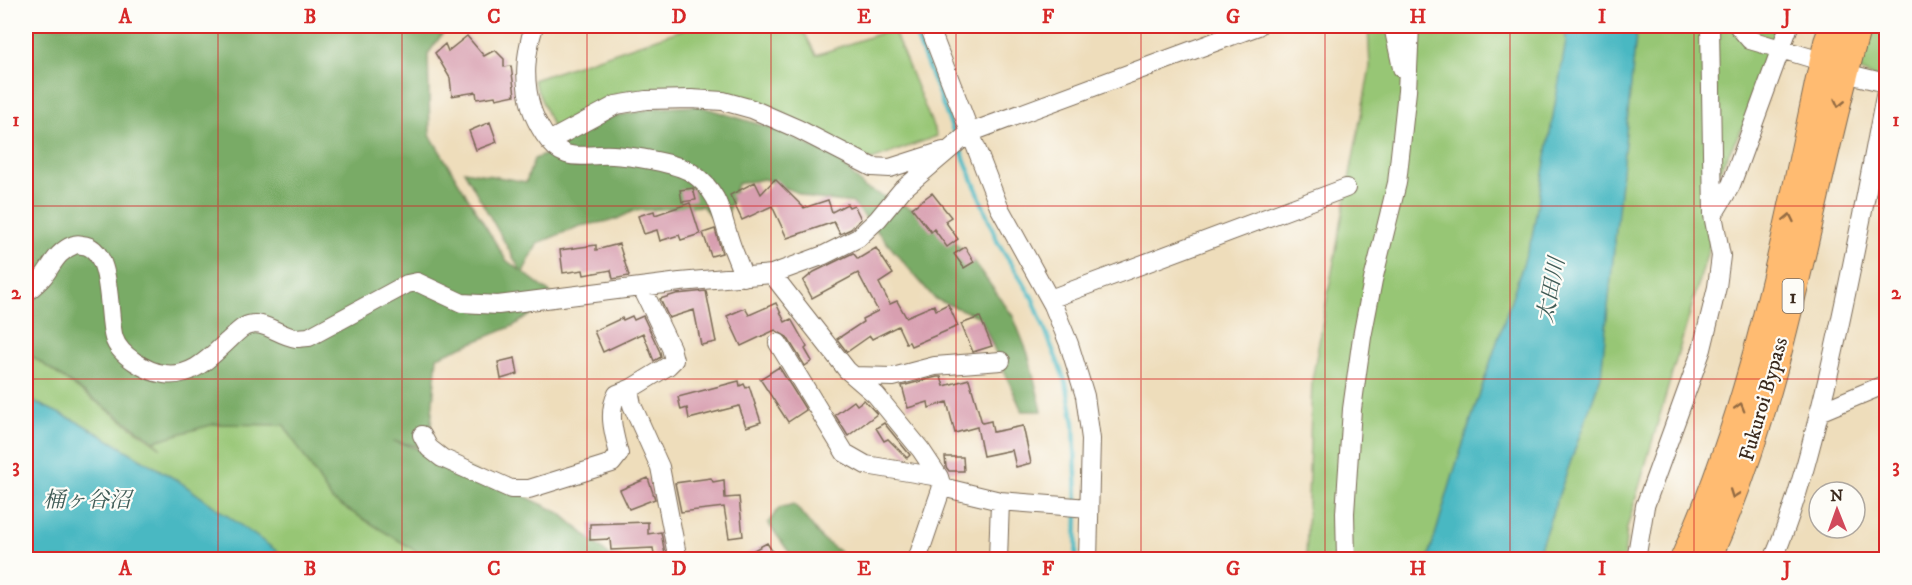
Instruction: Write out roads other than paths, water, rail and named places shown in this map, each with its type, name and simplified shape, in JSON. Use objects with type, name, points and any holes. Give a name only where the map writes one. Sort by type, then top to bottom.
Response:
[{"type":"highway","name":"Fukuroi Bypass","points":[[1683,560],[1703,516],[1732,433],[1773,292],[1827,42],[1833,26]]},
{"type":"highway","name":"Fukuroi Bypass","points":[[1707,560],[1754,437],[1793,296],[1857,33]]},
{"type":"street","points":[[534,26],[528,44],[525,70],[527,93],[535,120],[553,148],[570,156],[611,154],[638,158],[690,172],[709,188],[720,205],[744,276]]},
{"type":"street","points":[[929,26],[999,207],[1050,299],[1069,344],[1084,396],[1091,439],[1088,560]]},
{"type":"street","points":[[26,293],[43,277],[52,262],[64,252],[75,244],[87,245],[99,254],[106,274],[114,339],[135,363],[164,374],[187,373],[202,365],[242,327],[253,323],[267,326],[295,338],[309,337],[407,284],[417,282],[462,303],[498,305],[680,282],[772,274],[824,255],[858,238],[878,219],[902,190],[969,133],[1258,26]]},
{"type":"street","points":[[1393,26],[1407,91]]},
{"type":"street","points":[[1346,560],[1345,513],[1352,409],[1373,280],[1397,183],[1407,91],[1410,26]]},
{"type":"street","points":[[1636,560],[1645,506],[1702,349],[1717,288],[1721,256],[1713,215],[1710,26]]},
{"type":"street","points":[[1738,26],[1750,40],[1810,58]]},
{"type":"street","points":[[1713,215],[1731,185],[1789,26]]},
{"type":"street","points":[[1857,76],[1887,83]]},
{"type":"street","points":[[1773,560],[1802,481],[1819,412],[1860,230],[1887,91]]},
{"type":"street","points":[[549,141],[616,105],[646,100],[691,99],[723,101],[752,109],[798,129],[872,167],[890,168],[952,148]]},
{"type":"street","points":[[1050,299],[1346,189]]},
{"type":"street","points":[[772,274],[847,370],[876,395],[921,450],[940,482],[917,560]]},
{"type":"street","points":[[422,435],[429,448],[442,459],[511,489],[529,489],[612,463],[619,454],[613,429],[611,404],[617,394],[632,388],[674,360],[671,348],[642,288]]},
{"type":"street","points":[[778,343],[844,453],[866,465],[940,482],[1000,501],[1089,508]]},
{"type":"street","points":[[854,376],[893,377],[935,366],[1001,362]]},
{"type":"street","points":[[1819,412],[1887,384]]},
{"type":"street","points":[[632,388],[630,395],[632,405],[660,467],[678,560]]},
{"type":"street","points":[[998,560],[1000,501]]},
{"type":"water","name":"太田川","points":[[1565,26],[1637,26],[1601,376],[1536,559],[1428,559],[1455,468],[1532,237],[1566,41]]},
{"type":"water","name":"桶ヶ谷沼","points":[[26,398],[82,424],[180,482],[288,559],[26,559]]},
{"type":"waterway","points":[[912,26],[956,138]]},
{"type":"waterway","points":[[960,148],[998,243],[1032,297],[1066,383],[1074,423],[1077,502]]},
{"type":"waterway","points":[[1076,560],[1077,511]]}]
